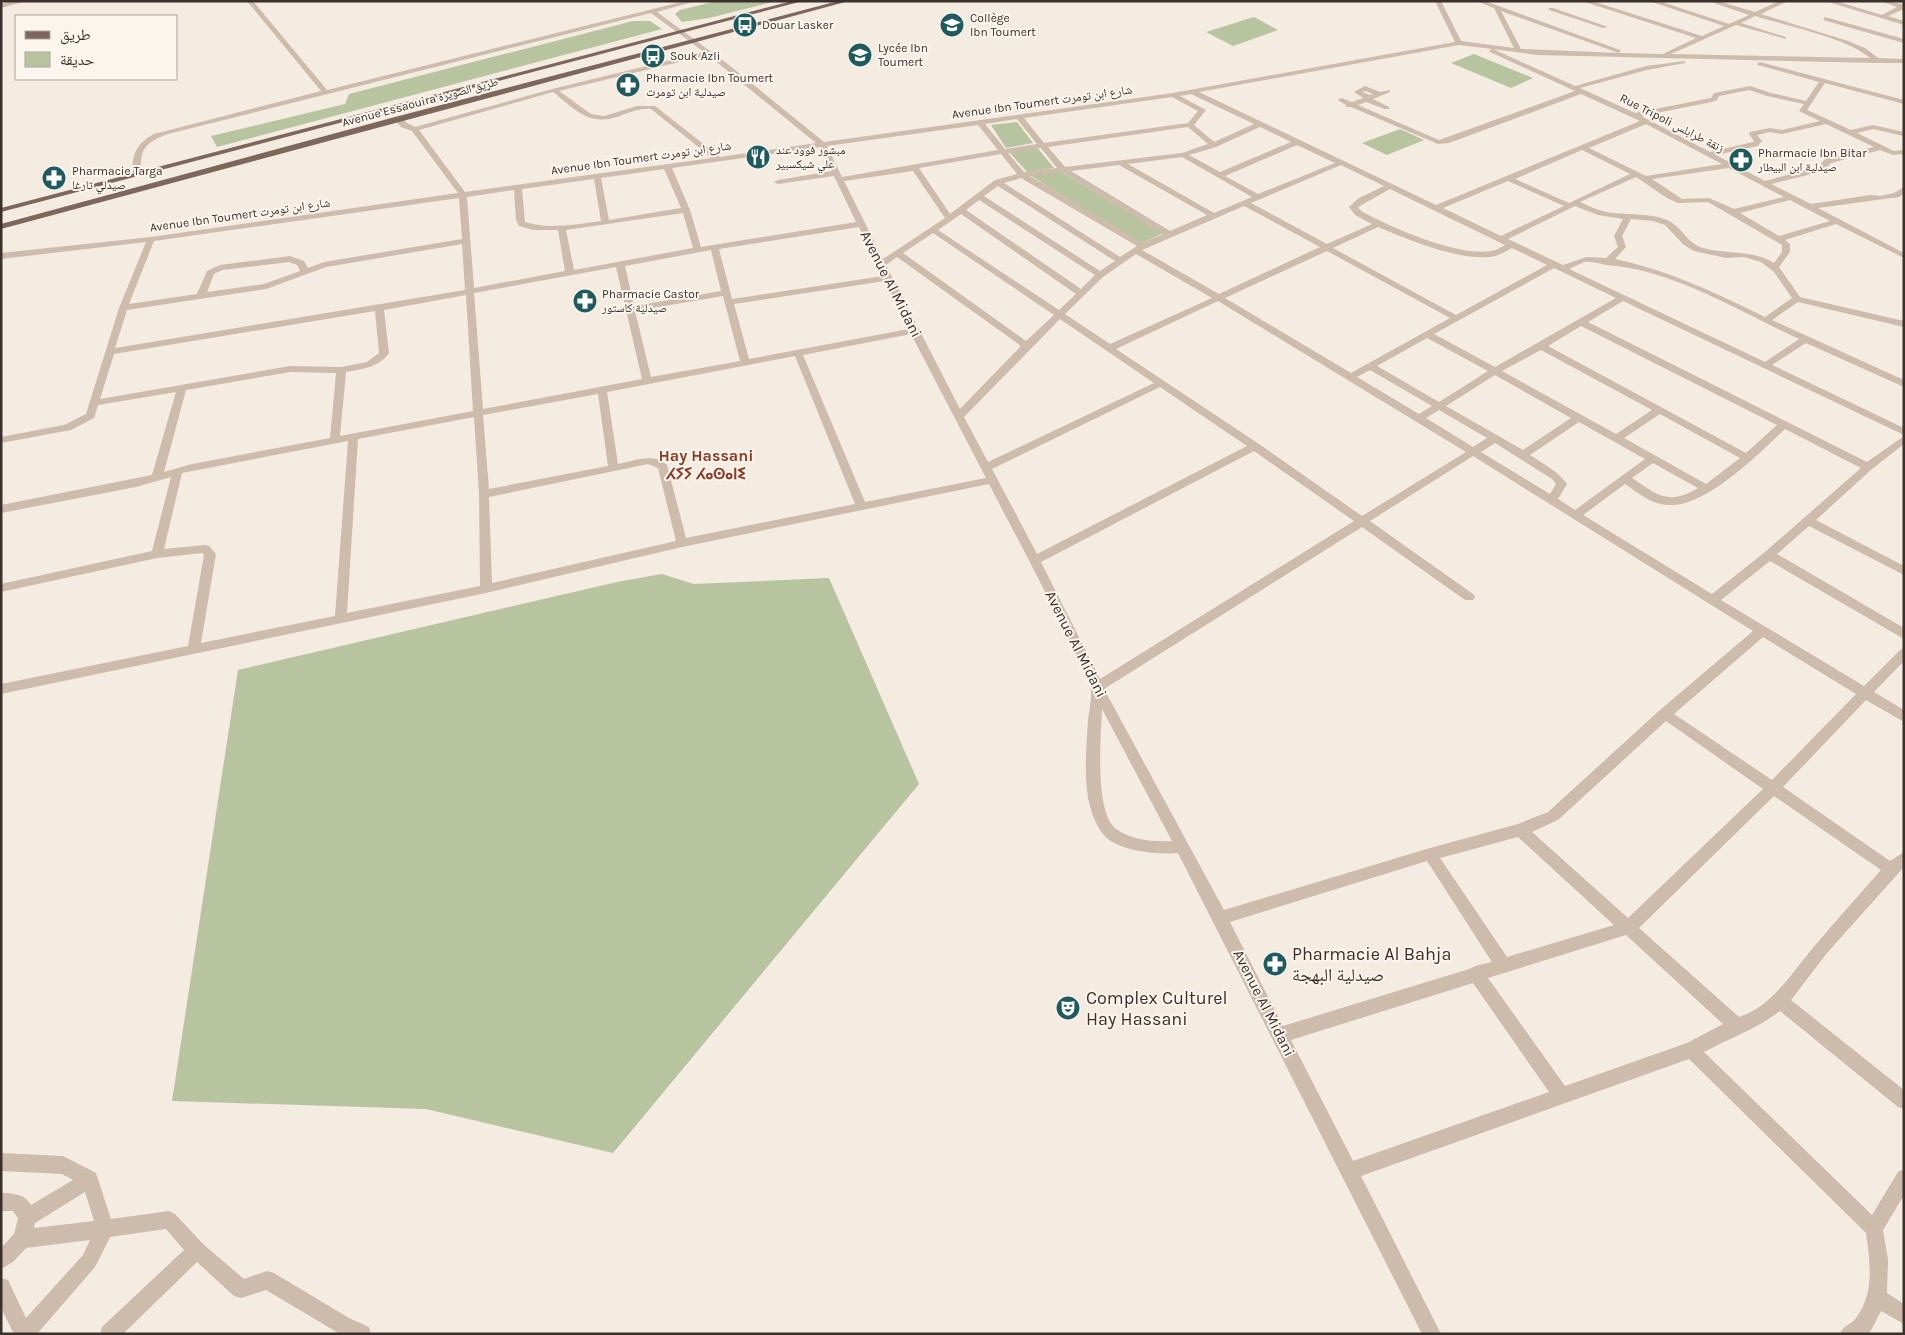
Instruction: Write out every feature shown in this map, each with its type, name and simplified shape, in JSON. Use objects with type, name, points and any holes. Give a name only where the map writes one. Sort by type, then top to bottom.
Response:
[{"type":"main road","name":"Avenue Essaouira طريق الصويرة","points":[[1,210],[800,1]]},
{"type":"main road","name":"Avenue Essaouira طريق الصويرة","points":[[1,227],[398,119],[846,1]]},
{"type":"street","points":[[1,6],[23,1]]},
{"type":"street","points":[[250,1],[324,92]]},
{"type":"street","points":[[138,175],[136,155],[138,150],[147,140],[156,135],[693,1]]},
{"type":"street","points":[[1438,1],[1459,43]]},
{"type":"street","points":[[1479,1],[1627,54]]},
{"type":"street","points":[[1585,1],[1702,38]]},
{"type":"street","points":[[1652,1],[1784,38]]},
{"type":"street","points":[[1711,1],[1851,44],[1863,49],[1877,61]]},
{"type":"street","points":[[1665,55],[1785,1]]},
{"type":"street","points":[[1828,1],[1904,23]]},
{"type":"street","points":[[1884,1],[1903,7]]},
{"type":"street","points":[[1496,7],[1518,50]]},
{"type":"street","points":[[1869,19],[1903,7]]},
{"type":"street","points":[[1551,9],[1605,27]]},
{"type":"street","name":"Avenue Al Midani","points":[[652,11],[695,41],[822,144],[914,331],[1062,615],[1097,687],[1183,846],[1432,1334]]},
{"type":"street","points":[[1623,20],[1631,16]]},
{"type":"street","points":[[1826,19],[1904,42]]},
{"type":"street","points":[[1847,32],[1862,23]]},
{"type":"street","points":[[1598,30],[1614,24]]},
{"type":"street","points":[[1581,38],[1590,34]]},
{"type":"street","name":"Avenue Ibn Toumert شارع ابن تومرت","points":[[1,256],[151,239],[463,196],[717,158],[981,123],[1193,92],[1459,43],[1480,46]]},
{"type":"street","points":[[1480,46],[1537,53],[1665,55],[1741,59],[1904,61]]},
{"type":"street","name":"Rue Tripoli زنقة طرابلس","points":[[1480,46],[1634,115],[1904,256]]},
{"type":"street","points":[[398,119],[404,125],[415,128],[554,90],[709,52]]},
{"type":"street","points":[[1532,70],[1537,53]]},
{"type":"street","points":[[1340,100],[1432,141],[1442,142],[1578,90],[1646,68],[1708,58]]},
{"type":"street","points":[[1741,59],[1904,102]]},
{"type":"street","points":[[1823,81],[1804,111],[1895,154],[1902,153]]},
{"type":"street","points":[[1379,94],[1364,88],[1357,92],[1387,108]]},
{"type":"street","points":[[1634,115],[1712,100],[1715,99],[1714,95],[1716,94],[1743,88],[1750,88],[1769,95],[1808,103]]},
{"type":"street","points":[[554,90],[588,116],[594,118],[607,117],[645,106],[653,107],[717,158]]},
{"type":"street","points":[[1342,108],[1388,91]]},
{"type":"street","points":[[1193,92],[1904,432]]},
{"type":"street","points":[[778,182],[916,168],[922,164],[1040,145],[1190,125],[1202,110],[1173,95]]},
{"type":"street","points":[[1019,117],[1040,145],[1062,169],[1169,234]]},
{"type":"street","points":[[1437,208],[1646,121]]},
{"type":"street","points":[[1709,154],[1755,144],[1758,141],[1752,134],[1770,130],[1782,132],[1827,122]]},
{"type":"street","points":[[981,123],[1022,175],[1904,717]]},
{"type":"street","points":[[881,264],[950,219],[998,182],[1022,175],[1062,169],[1183,155],[1213,145],[1260,124]]},
{"type":"street","points":[[1190,125],[1213,145]]},
{"type":"street","points":[[1850,132],[1873,127],[1904,134]]},
{"type":"street","points":[[415,128],[463,196],[484,494],[486,589]]},
{"type":"street","points":[[1218,176],[1297,142]]},
{"type":"street","points":[[1581,147],[1645,178],[1670,196],[1681,201],[1709,200],[1779,239],[1787,247],[1775,267]]},
{"type":"street","points":[[1765,183],[1817,170],[1825,166],[1828,161],[1881,147]]},
{"type":"street","points":[[1183,155],[1258,197]]},
{"type":"street","points":[[1119,162],[1214,216]]},
{"type":"street","points":[[959,416],[1100,275],[1139,248],[1340,163]]},
{"type":"street","points":[[1645,178],[1731,165]]},
{"type":"street","points":[[667,166],[686,210],[698,251]]},
{"type":"street","points":[[916,168],[950,219]]},
{"type":"street","points":[[1502,239],[1636,174]]},
{"type":"street","points":[[597,176],[605,222]]},
{"type":"street","points":[[1507,178],[1592,211],[1663,221],[1678,232],[1682,240],[1688,245],[1726,254],[1747,255],[1763,260],[1775,267],[1797,299],[1904,324]]},
{"type":"street","points":[[998,182],[1121,261]]},
{"type":"street","points":[[1390,186],[1362,200],[1353,207],[1358,214],[1378,224],[1431,243],[1479,254],[1493,254],[1512,244]]},
{"type":"street","points":[[518,188],[522,224],[529,228],[562,229],[686,210]]},
{"type":"street","points":[[1810,207],[1870,197],[1880,198],[1896,194],[1904,189]]},
{"type":"street","points":[[978,196],[1100,275]]},
{"type":"street","points":[[1733,212],[1792,197]]},
{"type":"street","points":[[1245,203],[1456,318]]},
{"type":"street","points":[[960,210],[1082,294]]},
{"type":"street","points":[[1607,262],[1622,247],[1618,236],[1628,217]]},
{"type":"street","points":[[1779,239],[1837,221]]},
{"type":"street","points":[[109,352],[379,308],[714,247],[861,224]]},
{"type":"street","points":[[1110,348],[1378,224]]},
{"type":"street","points":[[562,229],[570,272]]},
{"type":"street","points":[[932,230],[1255,446],[1469,597]]},
{"type":"street","points":[[1,440],[54,432],[76,425],[90,416],[123,308],[151,239]]},
{"type":"street","points":[[123,308],[275,284],[324,265],[466,242]]},
{"type":"street","points":[[714,247],[745,362]]},
{"type":"street","points":[[898,254],[1027,346]]},
{"type":"street","points":[[202,296],[210,274],[220,268],[290,259],[301,262],[305,272]]},
{"type":"street","points":[[1562,269],[1584,260],[1622,262],[1656,272],[1713,295],[1904,384]]},
{"type":"street","points":[[620,264],[647,380]]},
{"type":"street","points":[[1350,377],[1553,265]]},
{"type":"street","points":[[630,308],[888,278]]},
{"type":"street","points":[[1418,419],[1495,371],[1622,298]]},
{"type":"street","points":[[1766,320],[1797,299]]},
{"type":"street","points":[[93,403],[290,369],[341,370],[367,365],[382,356],[384,350],[379,308]]},
{"type":"street","points":[[1582,322],[1868,466]]},
{"type":"street","points":[[1,509],[136,484],[178,470],[914,331]]},
{"type":"street","points":[[1427,334],[1706,488]]},
{"type":"street","points":[[1765,366],[1806,339]]},
{"type":"street","points":[[1541,346],[1748,458]]},
{"type":"street","points":[[798,352],[861,506]]},
{"type":"street","points":[[1372,366],[1495,438],[1560,480],[1561,487],[1552,501]]},
{"type":"street","points":[[335,440],[341,370]]},
{"type":"street","points":[[985,468],[1161,383]]},
{"type":"street","points":[[158,477],[182,387]]},
{"type":"street","points":[[602,390],[613,467]]},
{"type":"street","points":[[1615,439],[1660,410]]},
{"type":"street","points":[[1523,455],[1578,418]]},
{"type":"street","points":[[1625,479],[1659,499],[1672,502],[1681,500],[1706,488],[1748,458],[1784,424]]},
{"type":"street","points":[[341,618],[353,436]]},
{"type":"street","points":[[1183,846],[1159,849],[1134,845],[1109,831],[1096,808],[1094,786],[1097,687],[1474,453],[1495,438]]},
{"type":"street","points":[[1712,600],[1769,555],[1868,466],[1904,439]]},
{"type":"street","points":[[1034,561],[1255,446]]},
{"type":"street","points":[[1575,516],[1651,459]]},
{"type":"street","points":[[484,494],[613,467],[648,461],[659,463],[663,467],[682,543]]},
{"type":"street","points":[[157,554],[178,470]]},
{"type":"street","points":[[1,689],[486,589],[682,543],[991,480]]},
{"type":"street","points":[[1809,520],[1904,571]]},
{"type":"street","points":[[1,588],[157,554],[205,548],[210,554],[194,649]]},
{"type":"street","points":[[1769,555],[1902,629]]},
{"type":"street","points":[[1220,918],[1430,854],[1520,830],[1553,816],[1665,714],[1762,630]]},
{"type":"street","points":[[1280,1035],[1475,973],[1629,927],[1772,788],[1904,653]]},
{"type":"street","points":[[1665,714],[1891,869]]},
{"type":"street","points":[[1520,830],[1737,1026]]},
{"type":"street","points":[[1430,854],[1502,965]]},
{"type":"street","points":[[1349,1172],[1691,1050],[1737,1026],[1757,1019],[1780,1001],[1822,948],[1891,869],[1904,858]]},
{"type":"street","points":[[1475,973],[1562,1096]]},
{"type":"street","points":[[1780,1001],[1904,1102]]},
{"type":"street","points":[[1691,1050],[1874,1229],[1879,1260],[1878,1298],[1862,1327],[1849,1334]]},
{"type":"street","points":[[1,1162],[63,1165],[90,1179],[105,1229],[89,1261],[24,1334],[1,1287]]},
{"type":"street","points":[[1874,1229],[1904,1178]]},
{"type":"street","points":[[27,1218],[90,1179]]},
{"type":"street","points":[[1,1202],[12,1201],[20,1204],[25,1209],[27,1218],[21,1239],[1,1260]]},
{"type":"street","points":[[21,1239],[169,1220],[197,1250],[241,1289],[266,1280],[339,1329],[362,1334]]},
{"type":"street","points":[[109,1334],[197,1250]]},
{"type":"street","points":[[1878,1298],[1904,1315]]},
{"type":"green space","points":[[717,1],[777,1],[709,18],[682,22],[675,14],[680,10]]},
{"type":"green space","points":[[1254,17],[1278,30],[1233,46],[1206,32]]},
{"type":"green space","points":[[633,21],[650,21],[662,29],[217,147],[211,136],[345,104],[349,94]]},
{"type":"green space","points":[[1474,54],[1533,78],[1511,88],[1451,63]]},
{"type":"green space","points":[[1017,122],[1033,143],[1006,148],[991,125]]},
{"type":"green space","points":[[1400,129],[1424,140],[1387,155],[1362,143]]},
{"type":"green space","points":[[1036,146],[1054,168],[1027,172],[1009,152]]},
{"type":"green space","points":[[1060,171],[1163,233],[1139,245],[1030,175]]},
{"type":"green space","points":[[662,574],[694,584],[829,578],[919,784],[613,1153],[426,1109],[172,1101],[238,670],[617,582]]},
{"type":"place","name":"Douar Lasker","points":[[745,25]]},
{"type":"place","name":"Collège Ibn Toumert","points":[[952,25]]},
{"type":"place","name":"Lycée Ibn Toumert","points":[[860,55]]},
{"type":"place","name":"Souk Azli","points":[[653,56]]},
{"type":"place","name":"Pharmacie Ibn Toumert صيدلية ابن تومرت","points":[[628,85]]},
{"type":"place","name":"مبشور فوود عند علي شيكسبير","points":[[758,157]]},
{"type":"place","name":"Pharmacie Ibn Bitar صيدلية ابن البيطار","points":[[1741,160]]},
{"type":"place","name":"Pharmacie Targa صيدلي تارغا","points":[[54,178]]},
{"type":"place","name":"Pharmacie Castor صيدلية كاستور","points":[[585,301]]},
{"type":"place","name":"Pharmacie Al Bahja صيدلية البهجة","points":[[1275,964]]},
{"type":"place","name":"Complex Culturel Hay Hassani","points":[[1068,1008]]},
{"type":"district","name":"Hay Hassani ⵃⵢⵢ ⵃⴰⵙⴰⵏⵉ","points":[[706,464]]}]
